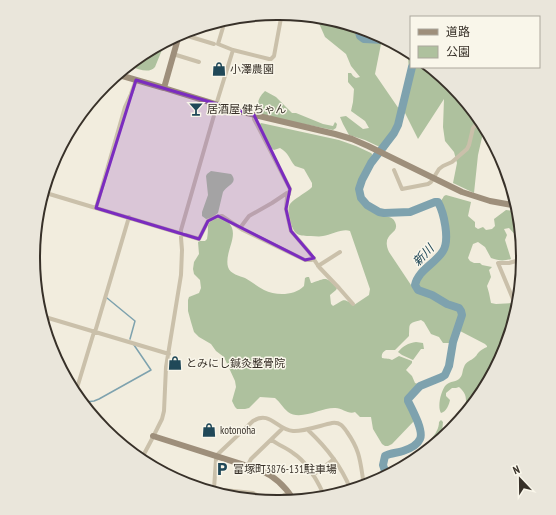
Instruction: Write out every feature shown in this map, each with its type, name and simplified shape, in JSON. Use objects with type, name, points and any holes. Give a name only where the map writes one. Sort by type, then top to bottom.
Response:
[{"type":"street","points":[[223,27],[218,44],[233,50],[269,59],[274,56],[281,20]]},
{"type":"street","points":[[189,37],[214,44]]},
{"type":"street","points":[[164,88],[177,42]]},
{"type":"street","points":[[144,454],[154,436],[164,411],[166,372],[181,275],[182,225],[233,50]]},
{"type":"street","points":[[173,54],[199,62]]},
{"type":"street","points":[[124,76],[254,116],[358,141],[455,189],[476,197],[509,205]]},
{"type":"street","points":[[96,208],[125,107],[136,80]]},
{"type":"street","points":[[254,116],[290,189],[286,209],[290,228],[306,247],[318,266],[352,304]]},
{"type":"street","points":[[394,173],[402,189],[426,185],[431,182],[443,166],[452,162],[467,149],[475,126]]},
{"type":"street","points":[[240,228],[249,216],[287,193],[289,194]]},
{"type":"street","points":[[50,194],[199,239],[208,222],[218,216],[225,217],[240,228],[305,260],[311,260],[314,258]]},
{"type":"street","points":[[78,385],[129,218]]},
{"type":"street","points":[[318,266],[340,252]]},
{"type":"street","points":[[512,296],[498,263],[516,261]]},
{"type":"street","points":[[49,318],[169,354]]},
{"type":"street","points":[[214,486],[216,459],[218,454],[256,419],[264,417],[287,430],[294,431],[332,423],[339,423],[352,439],[359,453],[363,479]]},
{"type":"street","points":[[248,465],[251,460],[283,428]]},
{"type":"street","points":[[308,428],[334,459],[348,484]]},
{"type":"street","points":[[154,436],[260,470],[272,476],[282,484],[289,492],[285,495]]},
{"type":"street","points":[[272,440],[295,453],[304,462],[322,490]]},
{"type":"street","points":[[313,475],[334,459]]},
{"type":"highlighted area","points":[[136,80],[254,115],[290,189],[286,209],[291,231],[314,258],[305,260],[218,216],[208,221],[199,239],[96,208]]},
{"type":"green space","points":[[319,24],[339,28],[381,43],[375,74],[399,109],[397,133],[386,150],[365,140],[349,135],[343,124],[340,117],[346,116],[363,129],[369,128],[365,121],[351,111],[354,89],[348,82],[348,73],[351,73],[356,78],[360,77],[351,66],[346,54],[325,37]]},
{"type":"green space","points":[[162,50],[155,67],[147,71],[135,68]]},
{"type":"green space","points":[[408,59],[410,60],[410,68],[423,69],[457,101],[482,136],[478,155],[474,193],[453,183],[457,163],[454,152],[445,141],[443,127],[444,99],[418,139],[401,105],[409,73]]},
{"type":"green space","points":[[265,91],[276,97],[292,113],[296,113],[323,124],[333,126],[335,122],[337,124],[336,128],[333,130],[264,116],[258,106],[258,103],[260,97]]},
{"type":"green space","points":[[261,123],[339,140],[371,153],[371,158],[358,182],[357,195],[359,200],[363,205],[379,215],[390,217],[394,220],[396,226],[387,241],[387,246],[389,252],[415,291],[433,297],[446,306],[459,309],[460,318],[449,343],[443,343],[439,337],[431,334],[424,322],[421,320],[411,323],[409,336],[395,350],[386,350],[382,353],[382,358],[392,360],[399,356],[412,361],[406,370],[412,376],[415,383],[418,384],[406,398],[414,421],[392,444],[388,446],[382,444],[373,429],[371,417],[360,417],[355,412],[352,413],[334,408],[298,415],[288,412],[275,398],[260,397],[249,408],[237,409],[232,401],[236,387],[235,381],[224,357],[216,351],[211,344],[199,337],[194,332],[188,311],[188,300],[189,297],[199,293],[201,288],[200,280],[194,274],[193,269],[194,262],[199,254],[198,242],[205,241],[207,239],[209,222],[221,217],[229,223],[233,233],[227,261],[229,269],[233,273],[245,278],[264,290],[279,294],[295,292],[304,286],[305,278],[309,277],[311,283],[326,279],[337,288],[330,295],[331,304],[333,306],[343,300],[354,305],[369,295],[370,289],[350,231],[344,230],[326,235],[305,236],[297,234],[294,231],[290,219],[290,204],[308,191],[312,187],[312,183],[304,169],[295,166],[283,150],[280,148],[274,150],[271,148],[260,126]]},
{"type":"green space","points":[[211,171],[231,174],[234,180],[232,184],[223,192],[218,213],[211,218],[206,219],[202,216],[202,212],[208,195],[206,176]]},
{"type":"green space","points":[[446,195],[471,202],[468,216],[475,222],[475,227],[478,229],[483,227],[486,230],[492,229],[495,226],[494,219],[506,210],[511,211],[514,233],[509,228],[504,229],[507,235],[505,240],[511,259],[499,260],[491,258],[485,247],[478,242],[473,244],[468,258],[470,261],[492,267],[489,270],[491,277],[487,286],[491,303],[511,304],[503,334],[484,376],[466,402],[465,394],[459,387],[452,388],[446,393],[446,396],[450,400],[448,406],[441,413],[439,407],[441,394],[444,387],[459,379],[462,376],[463,368],[466,363],[487,347],[485,344],[460,331],[459,327],[464,315],[462,308],[447,303],[433,293],[419,289],[416,285],[422,275],[442,256],[446,249],[448,226],[441,201]]},
{"type":"green space","points":[[416,342],[423,343],[424,349],[421,349],[413,360],[398,352],[406,345]]},
{"type":"green space","points":[[441,420],[443,422],[442,429],[429,441],[437,431]]},
{"type":"waterway","name":"新川","points":[[360,35],[364,39],[372,39]]},
{"type":"waterway","name":"新川","points":[[385,470],[383,465],[385,456],[410,448],[417,444],[420,439],[421,435],[419,426],[408,399],[420,386],[445,375],[449,366],[453,342],[462,315],[459,308],[418,290],[415,285],[423,271],[440,256],[445,246],[445,226],[438,202],[410,212],[384,213],[379,212],[367,205],[361,198],[359,189],[371,163],[394,133],[398,125],[412,68]]},
{"type":"waterway","points":[[107,298],[135,321],[130,339]]},
{"type":"waterway","points":[[90,402],[99,399],[151,370],[134,345]]},
{"type":"place","name":"小澤農園","points":[[219,69]]},
{"type":"place","name":"居酒屋 健ちゃん","points":[[196,109]]},
{"type":"place","name":"とみにし鍼灸整骨院","points":[[175,363]]},
{"type":"place","name":"kotonoha","points":[[209,430]]},
{"type":"place","name":"富塚町3876-131駐車場","points":[[222,469]]}]
